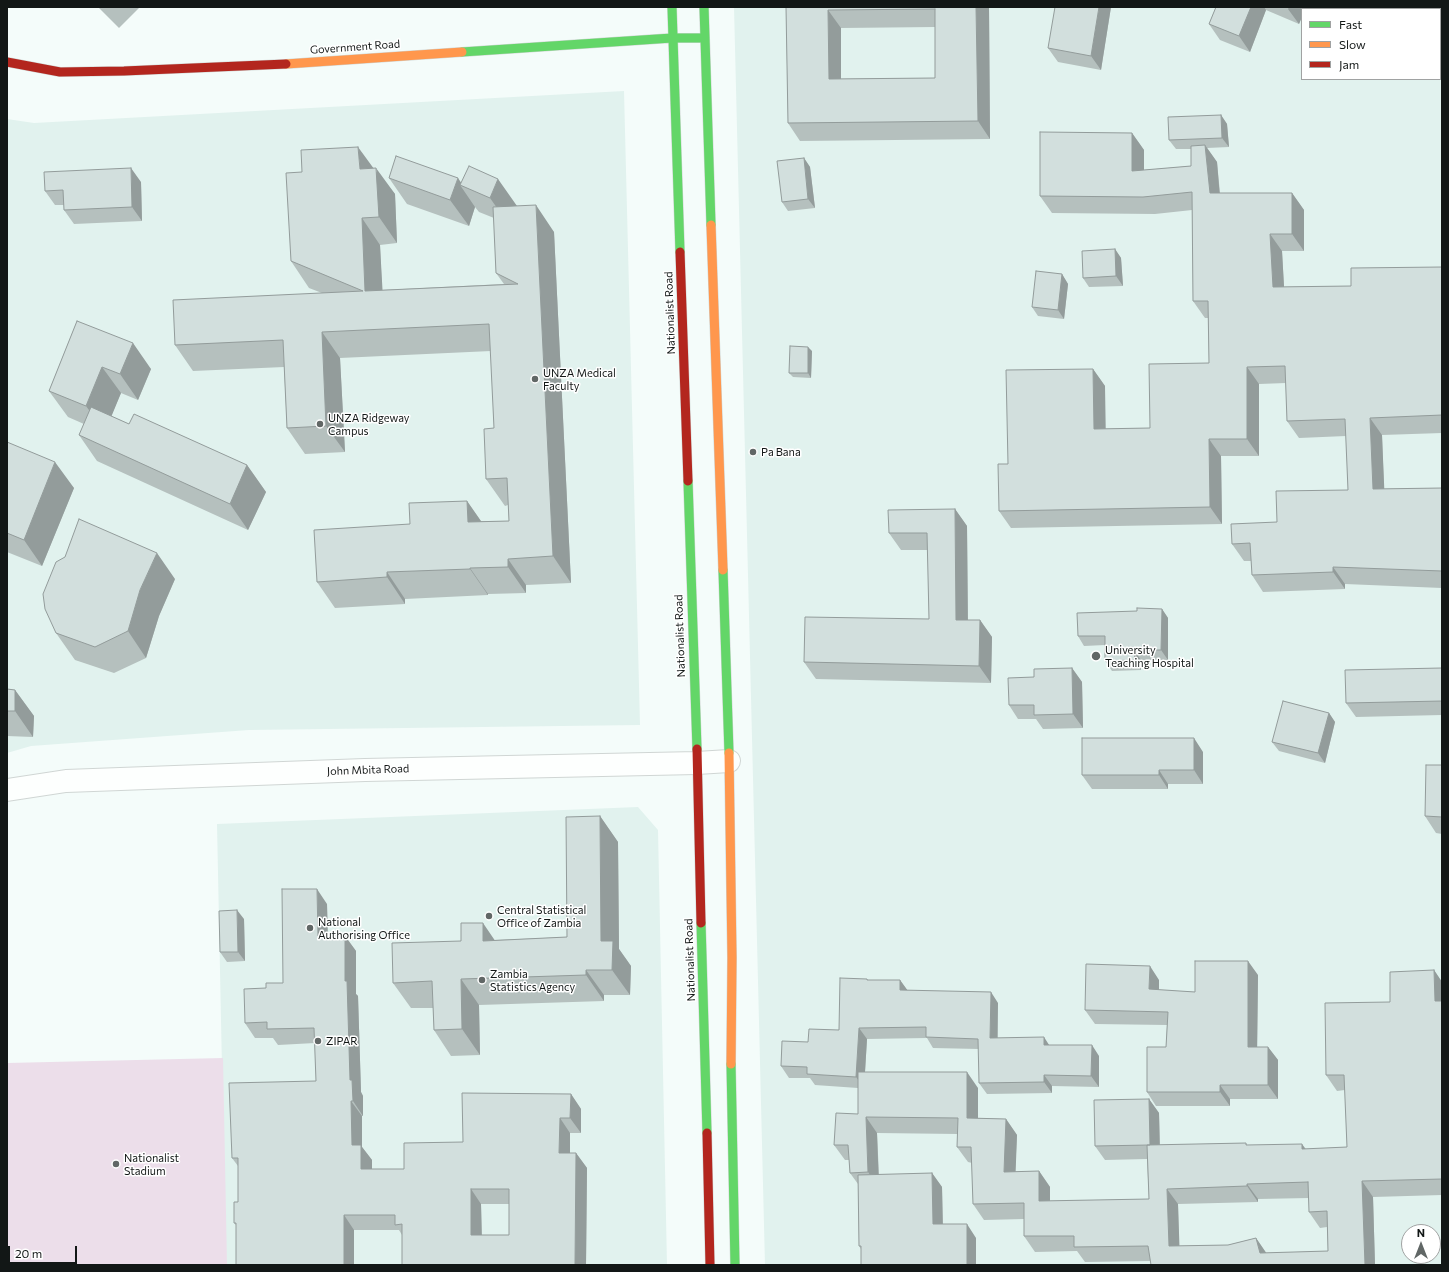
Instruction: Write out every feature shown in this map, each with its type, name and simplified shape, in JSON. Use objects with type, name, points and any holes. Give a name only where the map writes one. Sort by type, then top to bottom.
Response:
[{"type":"main road","name":"Nationalist Road","points":[[672,7],[710,1265]]},
{"type":"main road","points":[[704,7],[729,761],[732,958],[731,1052],[736,1265]]},
{"type":"main road","name":"Government Road","points":[[7,62],[60,72],[124,71],[252,66],[672,38],[705,38]]},
{"type":"street","name":"John Mbita Road","points":[[7,790],[66,781],[365,770],[729,761]]},
{"type":"shaded area","name":"University Teaching Hospital","points":[[734,7],[1412,8],[1301,8],[1301,80],[1441,80],[1442,21],[1442,1265],[765,1265]]},
{"type":"shaded area","name":"UNZA Ridgeway Campus","points":[[624,91],[640,725],[249,730],[31,746],[7,753],[7,119],[34,123]]},
{"type":"shaded area","points":[[638,807],[658,830],[667,1265],[226,1265],[217,824]]},
{"type":"shaded area","name":"Nationalist Stadium","points":[[223,1058],[227,1265],[7,1265],[7,1063]]},
{"type":"building","points":[[786,7],[976,7],[978,121],[788,123]],"holes":[[[935,9],[935,78],[829,79],[828,10]]]},
{"type":"building","points":[[1055,7],[1099,7],[1091,56],[1048,48]]},
{"type":"building","points":[[1216,7],[1251,7],[1239,36],[1209,24]]},
{"type":"building","points":[[1442,7],[1441,46],[1441,8],[1417,8]]},
{"type":"building","points":[[1221,115],[1222,138],[1169,140],[1168,117]]},
{"type":"building","points":[[1040,132],[1132,133],[1132,171],[1191,166],[1191,146],[1205,145],[1210,193],[1292,193],[1292,234],[1270,234],[1273,287],[1351,286],[1351,268],[1442,267],[1442,415],[1370,418],[1373,489],[1442,488],[1442,571],[1333,567],[1333,572],[1252,575],[1250,543],[1232,544],[1231,524],[1277,522],[1276,491],[1348,490],[1345,419],[1287,421],[1285,366],[1247,367],[1247,439],[1209,439],[1210,507],[999,511],[998,464],[1008,464],[1006,370],[1093,369],[1094,429],[1150,428],[1149,364],[1209,363],[1208,301],[1193,301],[1192,192],[1143,197],[1040,196]]},
{"type":"building","points":[[358,147],[360,169],[376,168],[379,217],[362,218],[365,291],[518,284],[496,273],[493,207],[536,205],[553,556],[508,559],[508,567],[387,572],[387,577],[317,582],[314,530],[410,524],[409,503],[467,501],[468,522],[509,521],[507,478],[486,479],[484,429],[494,428],[489,324],[322,332],[326,426],[287,428],[283,340],[175,345],[173,300],[363,291],[291,261],[286,173],[302,172],[301,150]]},
{"type":"building","points":[[396,156],[458,178],[450,200],[389,178]]},
{"type":"building","points":[[804,158],[808,199],[782,202],[777,161]]},
{"type":"building","points":[[469,166],[498,179],[490,198],[460,185]]},
{"type":"building","points":[[131,168],[132,207],[64,210],[63,190],[45,191],[44,172]]},
{"type":"building","points":[[1115,249],[1116,276],[1083,278],[1082,251]]},
{"type":"building","points":[[1036,271],[1062,274],[1058,310],[1032,307]]},
{"type":"building","points":[[77,321],[133,343],[120,374],[102,367],[86,406],[49,391]]},
{"type":"building","points":[[790,346],[808,347],[808,373],[789,373]]},
{"type":"building","points":[[91,407],[129,424],[134,414],[247,465],[230,504],[79,435]]},
{"type":"building","points":[[7,442],[55,462],[24,540],[7,533]]},
{"type":"building","points":[[955,509],[956,620],[980,620],[979,666],[804,662],[805,617],[929,619],[927,533],[889,533],[888,510]]},
{"type":"building","points":[[79,519],[157,553],[140,590],[128,631],[95,647],[56,633],[45,609],[43,594],[56,562],[65,557]]},
{"type":"building","points":[[1137,608],[1162,609],[1161,650],[1134,650],[1135,660],[1105,661],[1105,636],[1078,636],[1077,613],[1137,611]]},
{"type":"building","points":[[1072,668],[1073,714],[1034,715],[1034,705],[1009,705],[1008,678],[1034,677],[1034,669]]},
{"type":"building","points":[[1442,668],[1442,701],[1346,703],[1345,670]]},
{"type":"building","points":[[7,689],[15,690],[15,711],[7,711]]},
{"type":"building","points":[[1283,701],[1329,713],[1318,753],[1272,742]]},
{"type":"building","points":[[1082,738],[1194,738],[1194,770],[1159,770],[1159,775],[1082,775]]},
{"type":"building","points":[[1426,765],[1442,765],[1442,817],[1425,816]]},
{"type":"building","points":[[600,816],[601,941],[613,941],[612,970],[586,970],[586,975],[461,979],[462,1029],[434,1030],[432,981],[393,983],[392,943],[461,941],[461,923],[483,923],[483,941],[567,937],[566,817]]},
{"type":"building","points":[[282,889],[317,889],[318,936],[345,936],[345,981],[347,981],[350,1080],[352,1080],[353,1101],[351,1101],[352,1145],[361,1145],[361,1169],[404,1169],[404,1143],[463,1142],[462,1093],[571,1094],[570,1118],[560,1118],[559,1153],[576,1153],[575,1265],[402,1265],[402,1224],[395,1225],[395,1215],[344,1215],[344,1265],[236,1265],[236,1223],[234,1223],[234,1202],[238,1202],[238,1158],[232,1158],[229,1083],[316,1081],[314,1028],[267,1029],[267,1022],[245,1023],[244,989],[266,988],[266,983],[283,983]],"holes":[[[471,1189],[509,1189],[509,1235],[471,1235]]]},
{"type":"building","points":[[237,910],[238,952],[220,952],[219,911]]},
{"type":"building","points":[[1195,961],[1248,961],[1248,1047],[1268,1047],[1268,1085],[1220,1085],[1220,1092],[1147,1092],[1147,1047],[1166,1047],[1168,1012],[1085,1010],[1086,964],[1150,966],[1149,989],[1195,992]]},
{"type":"building","points":[[1434,970],[1435,1001],[1442,1001],[1442,1179],[1362,1181],[1365,1265],[1151,1265],[1148,1246],[1074,1247],[1074,1236],[1024,1236],[1024,1203],[973,1204],[971,1147],[957,1147],[958,1118],[866,1117],[868,1172],[850,1173],[848,1145],[834,1145],[836,1113],[858,1114],[858,1072],[967,1072],[967,1118],[1006,1119],[1004,1172],[1039,1171],[1039,1201],[1149,1199],[1147,1145],[1246,1143],[1246,1145],[1302,1144],[1302,1149],[1347,1147],[1344,1075],[1326,1075],[1325,1003],[1390,1002],[1390,972]],"holes":[[[1308,1182],[1309,1212],[1327,1211],[1328,1251],[1260,1253],[1256,1238],[1228,1245],[1169,1246],[1167,1189]]]},
{"type":"building","points":[[840,978],[900,980],[900,990],[991,992],[990,1038],[1044,1037],[1044,1045],[1092,1045],[1091,1076],[1044,1075],[1044,1082],[979,1083],[978,1039],[926,1037],[926,1027],[859,1028],[856,1077],[807,1074],[807,1067],[781,1066],[782,1041],[808,1042],[809,1029],[839,1030]]},
{"type":"building","points":[[1149,1099],[1150,1145],[1095,1146],[1094,1100]]},
{"type":"building","points":[[932,1173],[933,1224],[967,1224],[967,1265],[861,1265],[861,1246],[859,1246],[858,1175]]},
{"type":"traffic: fast","points":[[672,7],[680,252]]},
{"type":"traffic: fast","points":[[704,7],[711,225]]},
{"type":"traffic: fast","points":[[462,52],[672,38],[705,38]]},
{"type":"traffic: fast","points":[[688,481],[697,749]]},
{"type":"traffic: fast","points":[[723,570],[729,753]]},
{"type":"traffic: fast","points":[[701,923],[707,1133]]},
{"type":"traffic: fast","points":[[731,1064],[735,1265]]},
{"type":"traffic: slow","points":[[286,64],[462,52]]},
{"type":"traffic: slow","points":[[711,225],[723,570]]},
{"type":"traffic: slow","points":[[729,753],[732,958],[731,1064]]},
{"type":"traffic: jam","points":[[7,62],[60,72],[124,71],[286,64]]},
{"type":"traffic: jam","points":[[680,252],[688,481]]},
{"type":"traffic: jam","points":[[697,749],[701,923]]},
{"type":"traffic: jam","points":[[707,1133],[710,1265]]},
{"type":"place","name":"UNZA Medical Faculty","points":[[535,379]]},
{"type":"place","name":"UNZA Ridgeway Campus","points":[[320,424]]},
{"type":"place","name":"Pa Bana","points":[[753,452]]},
{"type":"place","name":"University Teaching Hospital","points":[[1096,656]]},
{"type":"place","name":"Central Statistical Office of Zambia","points":[[489,916]]},
{"type":"place","name":"National Authorising Office","points":[[310,928]]},
{"type":"place","name":"Zambia Statistics Agency","points":[[482,980]]},
{"type":"place","name":"ZIPAR","points":[[318,1041]]},
{"type":"place","name":"Nationalist Stadium","points":[[116,1164]]}]
